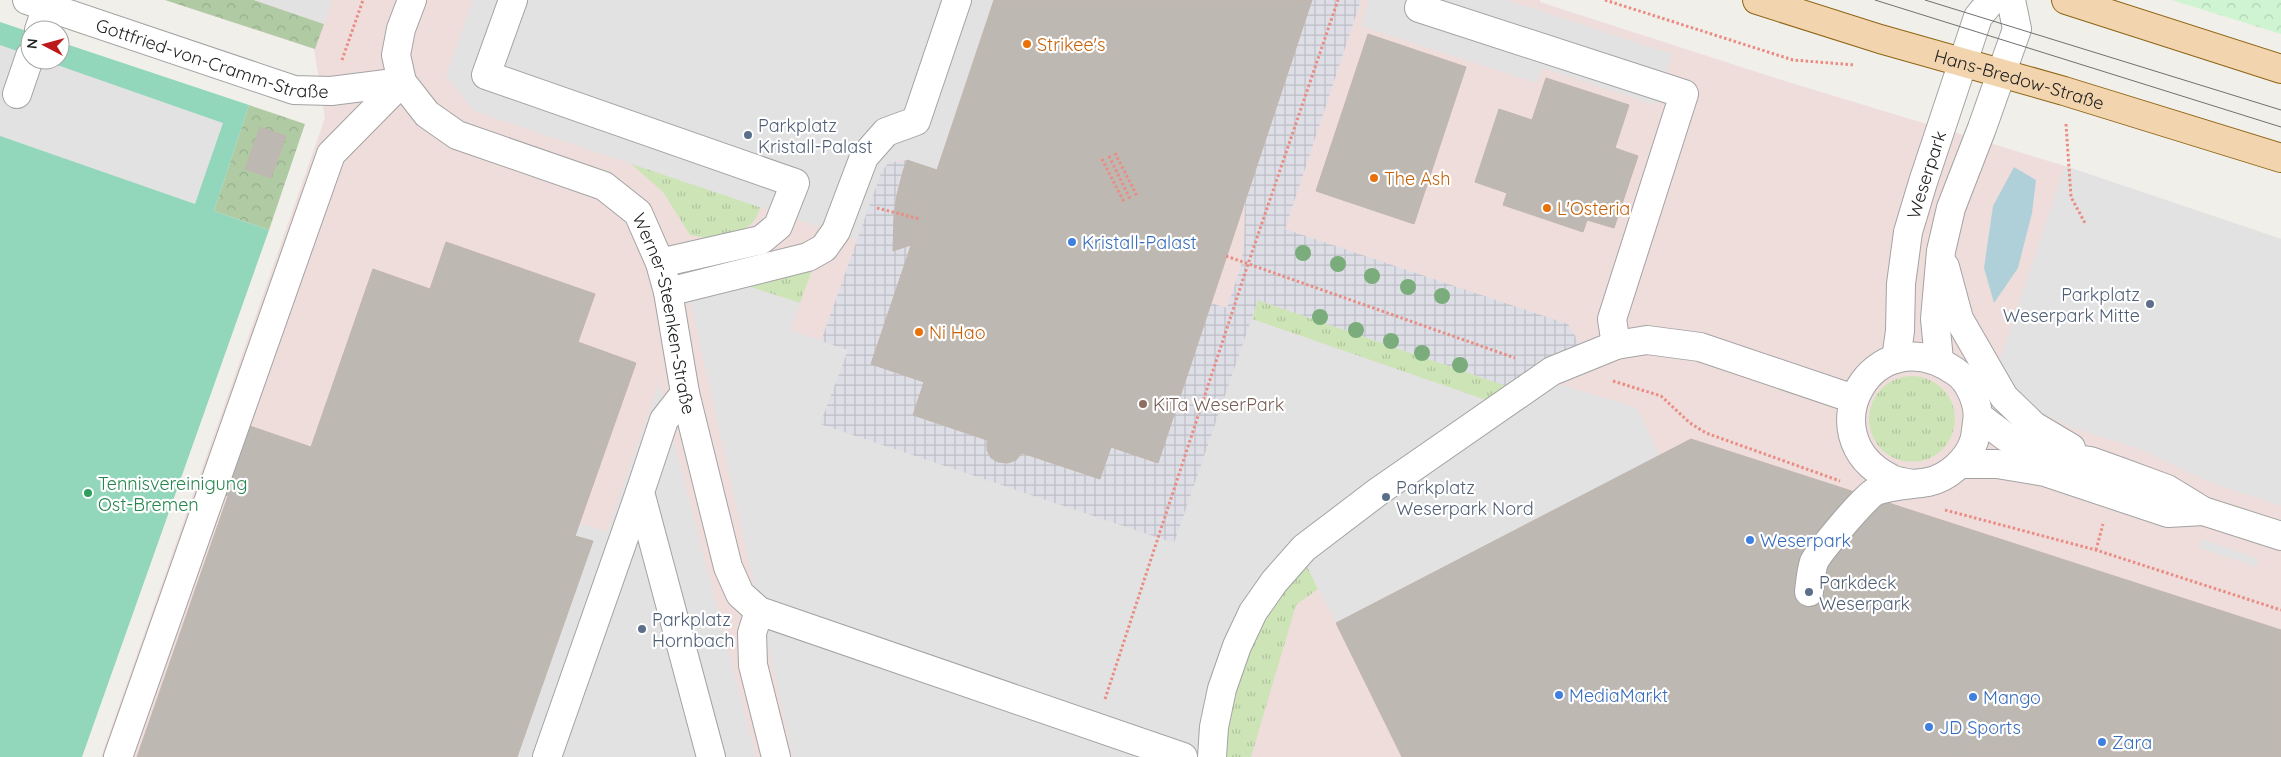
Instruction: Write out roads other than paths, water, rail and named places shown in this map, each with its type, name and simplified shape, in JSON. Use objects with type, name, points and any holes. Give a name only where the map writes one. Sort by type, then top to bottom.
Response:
[{"type":"main road","name":"Hans-Bredow-Straße","points":[[1757,0],[1880,39],[2064,90],[2281,158]]},
{"type":"main road","points":[[2066,0],[2281,69]]},
{"type":"street","name":"Werner-Steenken-Straße","points":[[412,0],[401,29],[396,55],[402,82],[428,114],[456,135],[604,186],[638,214],[660,263],[668,292],[685,393],[728,567],[740,594],[759,611]]},
{"type":"street","points":[[513,0],[486,75],[795,183],[778,226],[761,240],[660,263]]},
{"type":"street","points":[[668,292],[808,257],[824,248],[836,231],[864,157],[886,132],[916,121],[957,0]]},
{"type":"street","name":"Weserpark","points":[[1896,358],[1900,331],[1901,284],[1908,232],[1922,182],[1978,17],[1992,0]]},
{"type":"street","name":"Weserpark","points":[[1939,360],[1934,319],[1941,251],[1951,208],[2002,73],[2016,29],[2011,0]]},
{"type":"street","points":[[1420,4],[1684,94],[1612,319],[1616,345]]},
{"type":"street","name":"Gottfried-von-Cramm-Straße","points":[[38,12],[294,90],[331,90],[402,82]]},
{"type":"street","points":[[17,94],[25,70]]},
{"type":"street","points":[[118,757],[331,154],[402,82]]},
{"type":"street","points":[[1941,251],[1959,318],[2004,397],[2034,426],[2090,461]]},
{"type":"street","points":[[1212,757],[1214,727],[1222,689],[1237,646],[1253,612],[1274,582],[1300,552],[1378,491],[1552,371],[1616,345],[1647,340],[1700,347],[1854,399]]},
{"type":"street","points":[[1917,356],[1939,360],[1959,374],[1972,393],[1978,416],[1974,442],[1960,464],[1947,475],[1929,482],[1912,484],[1891,479],[1874,480],[1853,437],[1850,418],[1854,399],[1863,381],[1878,367],[1896,358],[1917,356]]},
{"type":"street","points":[[547,757],[664,420],[685,393]]},
{"type":"street","points":[[1978,416],[2010,440],[2057,456],[2090,461],[2167,489],[2203,510],[2281,536]]},
{"type":"street","points":[[1960,464],[1997,464],[2045,472],[2168,512],[2203,510]]},
{"type":"street","points":[[1809,592],[1815,561],[1849,517],[1874,480]]},
{"type":"street","points":[[640,492],[711,757]]},
{"type":"street","points":[[776,757],[753,665],[752,633],[759,611],[1183,757]]},
{"type":"water","points":[[2014,167],[2036,180],[2032,213],[2018,268],[1994,303],[1984,268],[1993,206]]},
{"type":"tram line","points":[[1875,0],[2281,127]]},
{"type":"tram line","points":[[1925,0],[2281,110]]},
{"type":"place","name":"Strikee's","points":[[1027,44]]},
{"type":"place","name":"Parkplatz Kristall-Palast","points":[[748,135]]},
{"type":"place","name":"The Ash","points":[[1374,178]]},
{"type":"place","name":"L'Osteria","points":[[1547,208]]},
{"type":"place","name":"Kristall-Palast","points":[[1072,242]]},
{"type":"place","name":"Parkplatz Weserpark Mitte","points":[[2150,304]]},
{"type":"place","name":"Ni Hao","points":[[919,332]]},
{"type":"place","name":"KiTa WeserPark","points":[[1143,404]]},
{"type":"place","name":"Tennisvereinigung Ost-Bremen","points":[[88,493]]},
{"type":"place","name":"Parkplatz Weserpark Nord","points":[[1386,497]]},
{"type":"place","name":"Weserpark","points":[[1750,540]]},
{"type":"place","name":"Parkdeck Weserpark","points":[[1809,592]]},
{"type":"place","name":"Parkplatz Hornbach","points":[[642,629]]},
{"type":"place","name":"MediaMarkt","points":[[1559,695]]},
{"type":"place","name":"Mango","points":[[1973,697]]},
{"type":"place","name":"JD Sports","points":[[1929,727]]},
{"type":"place","name":"Zara","points":[[2102,742]]}]
